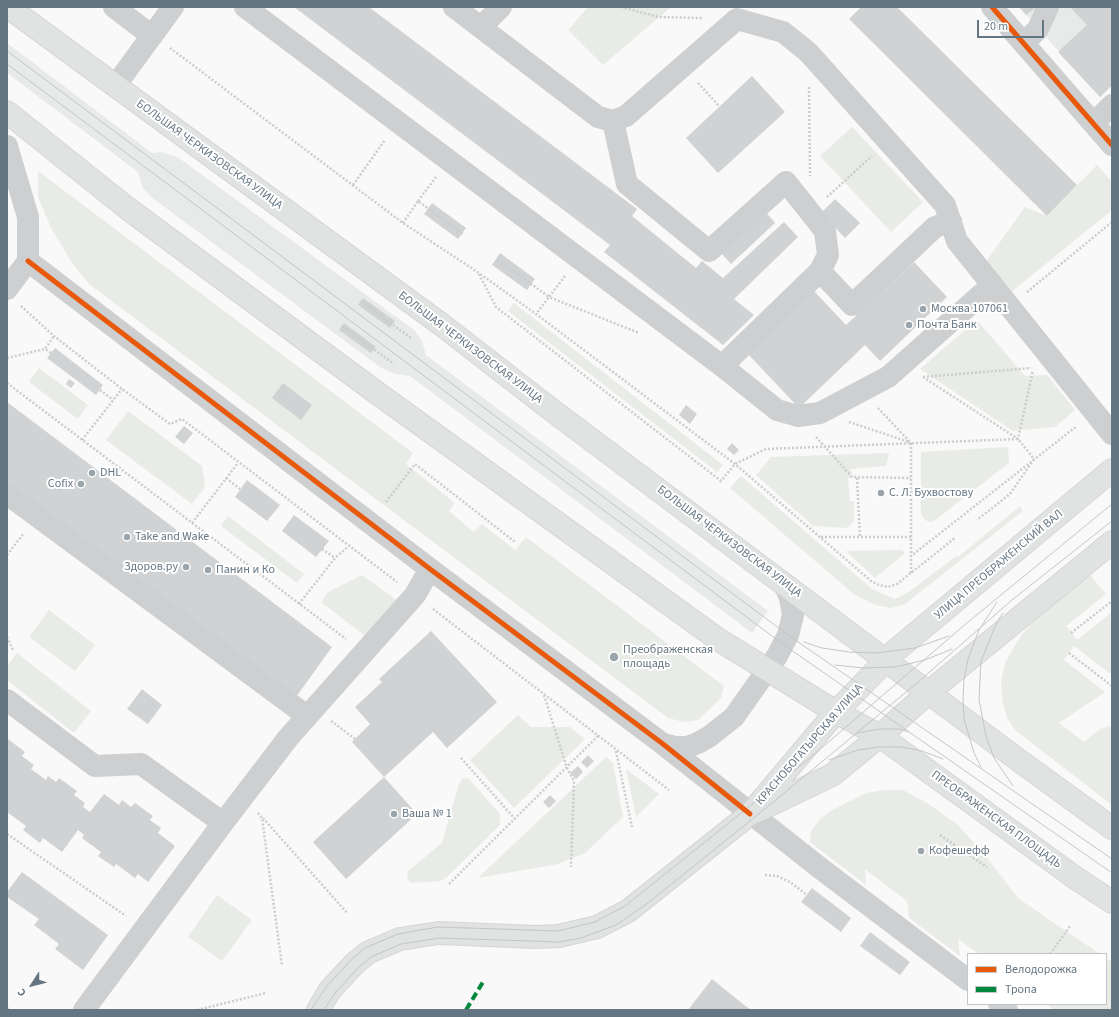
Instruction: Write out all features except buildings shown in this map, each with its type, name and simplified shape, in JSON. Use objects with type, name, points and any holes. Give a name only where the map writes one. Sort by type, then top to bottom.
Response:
[{"type":"main road","name":"БОЛЬШАЯ ЧЕРКИЗОВСКАЯ УЛИЦА","points":[[8,7],[442,325],[553,411],[929,692]]},
{"type":"main road","points":[[7,112],[127,208],[373,390],[719,640],[836,712],[880,736]]},
{"type":"main road","name":"УЛИЦА ПРЕОБРАЖЕНСКИЙ ВАЛ","points":[[886,660],[1112,470]]},
{"type":"main road","points":[[1112,542],[929,692],[1017,759],[1112,828]]},
{"type":"main road","name":"КРАСНОБОГАТЫРСКАЯ УЛИЦА","points":[[318,1010],[338,980],[355,963],[375,949],[400,939],[439,933],[559,936],[597,927],[618,917],[645,899],[750,814],[836,712],[886,660]]},
{"type":"main road","name":"КРАСНОБОГАТЫРСКАЯ УЛИЦА","points":[[750,814],[832,775],[880,736],[929,692]]},
{"type":"main road","name":"ПРЕОБРАЖЕНСКАЯ ПЛОЩАДЬ","points":[[880,736],[1077,879],[1112,902]]},
{"type":"street","points":[[114,7],[152,36]]},
{"type":"street","points":[[115,86],[173,7]]},
{"type":"street","points":[[245,7],[722,366],[777,410],[798,416],[820,413],[888,377],[992,285]]},
{"type":"street","points":[[454,7],[598,118],[613,121],[626,116],[737,19],[783,32],[808,52],[946,205],[957,241],[1111,431]]},
{"type":"street","points":[[481,27],[501,7]]},
{"type":"street","points":[[992,7],[1112,145]]},
{"type":"street","points":[[1024,43],[1038,29],[1048,7]]},
{"type":"street","points":[[1094,123],[1112,105]]},
{"type":"street","points":[[613,121],[627,184],[709,251],[786,182],[825,231],[828,255],[820,272],[722,366]]},
{"type":"street","points":[[7,146],[28,217],[28,261],[11,295]]},
{"type":"street","points":[[820,272],[852,305],[935,227],[951,221]]},
{"type":"street","points":[[28,261],[430,569],[663,744],[750,814],[967,979]]},
{"type":"street","points":[[7,494],[317,717]]},
{"type":"street","points":[[84,1010],[243,797],[317,717],[364,653],[415,596],[430,569]]},
{"type":"street","points":[[663,744],[675,747],[687,747],[710,736],[734,717],[784,645],[793,615],[790,598],[784,583]]},
{"type":"street","points":[[7,700],[95,766],[141,764],[223,823]]},
{"type":"path","points":[[621,7],[659,17],[737,19]]},
{"type":"path","points":[[152,36],[403,222],[479,273],[536,314],[735,464],[820,537],[879,585],[888,587],[897,584],[955,538]]},
{"type":"path","points":[[808,52],[810,212]]},
{"type":"path","points":[[682,66],[719,106]]},
{"type":"path","points":[[352,184],[398,122]]},
{"type":"path","points":[[810,212],[888,141]]},
{"type":"path","points":[[403,222],[449,160]]},
{"type":"path","points":[[418,201],[463,234]]},
{"type":"path","points":[[1010,307],[1112,222]]},
{"type":"path","points":[[536,314],[578,258]]},
{"type":"path","points":[[498,260],[548,297],[642,335]]},
{"type":"path","points":[[479,273],[496,307],[721,481],[735,464],[766,449],[1018,438]]},
{"type":"path","points":[[11,295],[54,336],[122,389],[170,424],[182,419],[669,790]]},
{"type":"path","points":[[361,301],[412,339]]},
{"type":"path","points":[[342,326],[394,364]]},
{"type":"path","points":[[7,358],[46,349],[54,336]]},
{"type":"path","points":[[46,349],[51,353]]},
{"type":"path","points":[[888,377],[923,377],[1034,368],[1018,438]]},
{"type":"path","points":[[923,377],[1018,438],[1034,459]]},
{"type":"path","points":[[7,383],[364,653]]},
{"type":"path","points":[[82,440],[122,389]]},
{"type":"path","points":[[100,390],[113,400]]},
{"type":"path","points":[[862,390],[911,443],[911,573]]},
{"type":"path","points":[[911,556],[1095,412]]},
{"type":"path","points":[[820,413],[911,443]]},
{"type":"path","points":[[798,416],[852,477],[911,478]]},
{"type":"path","points":[[977,520],[1010,494],[1034,459]]},
{"type":"path","points":[[192,523],[238,463]]},
{"type":"path","points":[[386,502],[415,464],[515,542]]},
{"type":"path","points":[[226,478],[240,489]]},
{"type":"path","points":[[857,478],[860,537]]},
{"type":"path","points":[[7,555],[37,516]]},
{"type":"path","points":[[820,537],[911,537]]},
{"type":"path","points":[[299,604],[335,558],[349,546]]},
{"type":"path","points":[[322,549],[335,558]]},
{"type":"path","points":[[1071,633],[1112,601]]},
{"type":"path","points":[[7,637],[13,650]]},
{"type":"path","points":[[1069,653],[1112,686]]},
{"type":"path","points":[[544,694],[567,768],[574,781],[571,867]]},
{"type":"path","points":[[317,717],[355,739]]},
{"type":"path","points":[[449,884],[598,736]]},
{"type":"path","points":[[616,750],[632,827]]},
{"type":"path","points":[[461,758],[515,819]]},
{"type":"path","points":[[243,797],[348,914]]},
{"type":"path","points":[[262,818],[282,966]]},
{"type":"path","points":[[7,834],[145,929]]},
{"type":"path","points":[[940,835],[987,867]]},
{"type":"path","points":[[765,875],[777,876],[790,882],[807,895]]},
{"type":"path","points":[[1051,953],[1071,925]]},
{"type":"path","points":[[197,1010],[266,993]]},
{"type":"shaded area","points":[[588,7],[671,7],[603,65],[568,30]]},
{"type":"shaded area","points":[[1019,7],[1112,7],[1112,85],[1100,97]]},
{"type":"shaded area","points":[[7,43],[152,153],[162,152],[179,158],[414,330],[422,341],[426,355],[768,611],[752,633],[410,376],[395,374],[380,367],[151,197],[143,188],[138,172],[7,73]]},
{"type":"shaded area","points":[[852,127],[923,202],[891,232],[820,156]]},
{"type":"shaded area","points":[[1097,165],[1112,182],[1112,210],[1010,293],[983,266],[1025,207],[1047,216]]},
{"type":"shaded area","points":[[38,171],[413,453],[406,464],[455,503],[449,511],[474,532],[482,524],[515,550],[526,537],[724,686],[721,698],[698,720],[684,722],[668,718],[89,284],[72,263],[51,228],[38,197]]},
{"type":"shaded area","points":[[514,303],[723,465],[717,472],[508,311]]},
{"type":"shaded area","points":[[977,320],[1025,376],[1047,375],[1075,410],[1055,427],[1013,431],[920,369]]},
{"type":"shaded area","points":[[39,368],[88,405],[78,419],[29,382]]},
{"type":"shaded area","points":[[128,411],[202,466],[205,487],[192,504],[106,440]]},
{"type":"shaded area","points":[[1008,447],[1009,463],[934,521],[930,522],[925,520],[921,514],[921,452]]},
{"type":"shaded area","points":[[889,453],[886,466],[851,469],[852,477],[848,478],[850,501],[854,501],[854,520],[852,524],[846,528],[813,526],[756,475],[771,457]]},
{"type":"shaded area","points":[[741,476],[872,589],[895,599],[909,592],[956,556],[958,557],[1020,506],[1023,511],[905,604],[891,608],[875,605],[855,595],[730,488]]},
{"type":"shaded area","points":[[228,516],[304,574],[297,583],[221,526]]},
{"type":"shaded area","points":[[902,550],[905,553],[875,578],[846,551]]},
{"type":"shaded area","points":[[362,575],[398,601],[369,639],[321,602],[328,592]]},
{"type":"shaded area","points":[[1090,575],[1106,594],[1066,626],[1077,640],[1112,612],[1112,675],[1074,646],[1064,660],[1105,692],[1059,723],[1084,742],[1100,729],[1112,726],[1112,805],[1015,730],[1007,718],[1003,703],[1001,682],[1005,663],[1022,634],[1036,619]]},
{"type":"shaded area","points":[[49,610],[95,645],[75,671],[29,637]]},
{"type":"shaded area","points":[[17,653],[91,711],[74,733],[7,680],[7,666]]},
{"type":"shaded area","points":[[518,715],[531,727],[570,727],[585,739],[514,808],[470,760]]},
{"type":"shaded area","points":[[606,757],[613,763],[623,817],[585,853],[558,864],[478,878]]},
{"type":"shaded area","points":[[626,769],[659,794],[636,817]]},
{"type":"shaded area","points":[[468,778],[500,814],[500,825],[447,877],[440,881],[412,883],[407,879],[408,871],[442,843],[458,787],[462,779]]},
{"type":"shaded area","points":[[885,790],[903,790],[927,803],[958,825],[984,854],[1019,899],[1099,953],[978,953],[958,939],[960,956],[909,918],[907,901],[865,869],[866,885],[810,842],[811,831],[820,819],[832,810],[867,793]]},
{"type":"shaded area","points":[[217,895],[252,920],[222,961],[188,937]]},
{"type":"shaded area","points":[[1107,959],[1112,962],[1112,1010],[1054,1010],[1047,1005],[1107,1005]]},
{"type":"tram line","points":[[7,51],[788,635],[1112,859]]},
{"type":"tram line","points":[[7,64],[784,645],[1112,873]]},
{"type":"tram line","points":[[311,1010],[326,987],[352,959],[365,948],[398,934],[438,927],[558,931],[595,922],[625,906],[811,757],[968,622],[1112,504]]},
{"type":"tram line","points":[[324,1010],[335,993],[359,967],[371,957],[401,944],[439,938],[559,942],[581,938],[616,925],[648,903],[771,804],[917,683],[1012,600],[1112,521]]},
{"type":"tram line","points":[[981,767],[974,753],[964,719],[964,679],[968,659],[979,630],[997,602]]},
{"type":"tram line","points":[[1003,613],[997,622],[981,661],[979,700],[986,736],[994,758],[1013,786]]},
{"type":"tram line","points":[[804,642],[822,648],[849,652],[876,653],[915,648],[949,636]]},
{"type":"tram line","points":[[835,665],[863,668],[895,667],[925,660],[952,649]]},
{"type":"tram line","points":[[857,733],[880,729],[899,729],[909,732]]},
{"type":"tram line","points":[[829,760],[858,750],[879,747],[901,747],[922,751],[943,759]]},
{"type":"marked path","points":[[466,1010],[483,982]]},
{"type":"cycle path","points":[[992,7],[1112,145]]},
{"type":"cycle path","points":[[28,261],[430,569],[663,744],[750,814]]},
{"type":"place","name":"Москва 107061","points":[[923,309]]},
{"type":"place","name":"Почта Банк","points":[[909,325]]},
{"type":"place","name":"DHL","points":[[92,473]]},
{"type":"place","name":"Cofix","points":[[81,484]]},
{"type":"place","name":"С. Л. Бухвостову","points":[[881,493]]},
{"type":"place","name":"Take and Wake","points":[[127,537]]},
{"type":"place","name":"Здоров.ру","points":[[186,567]]},
{"type":"place","name":"Панин и Ко","points":[[208,570]]},
{"type":"place","name":"Преображенская площадь","points":[[614,657]]},
{"type":"place","name":"Ваша № 1","points":[[394,814]]},
{"type":"place","name":"Кофешефф","points":[[921,851]]}]
